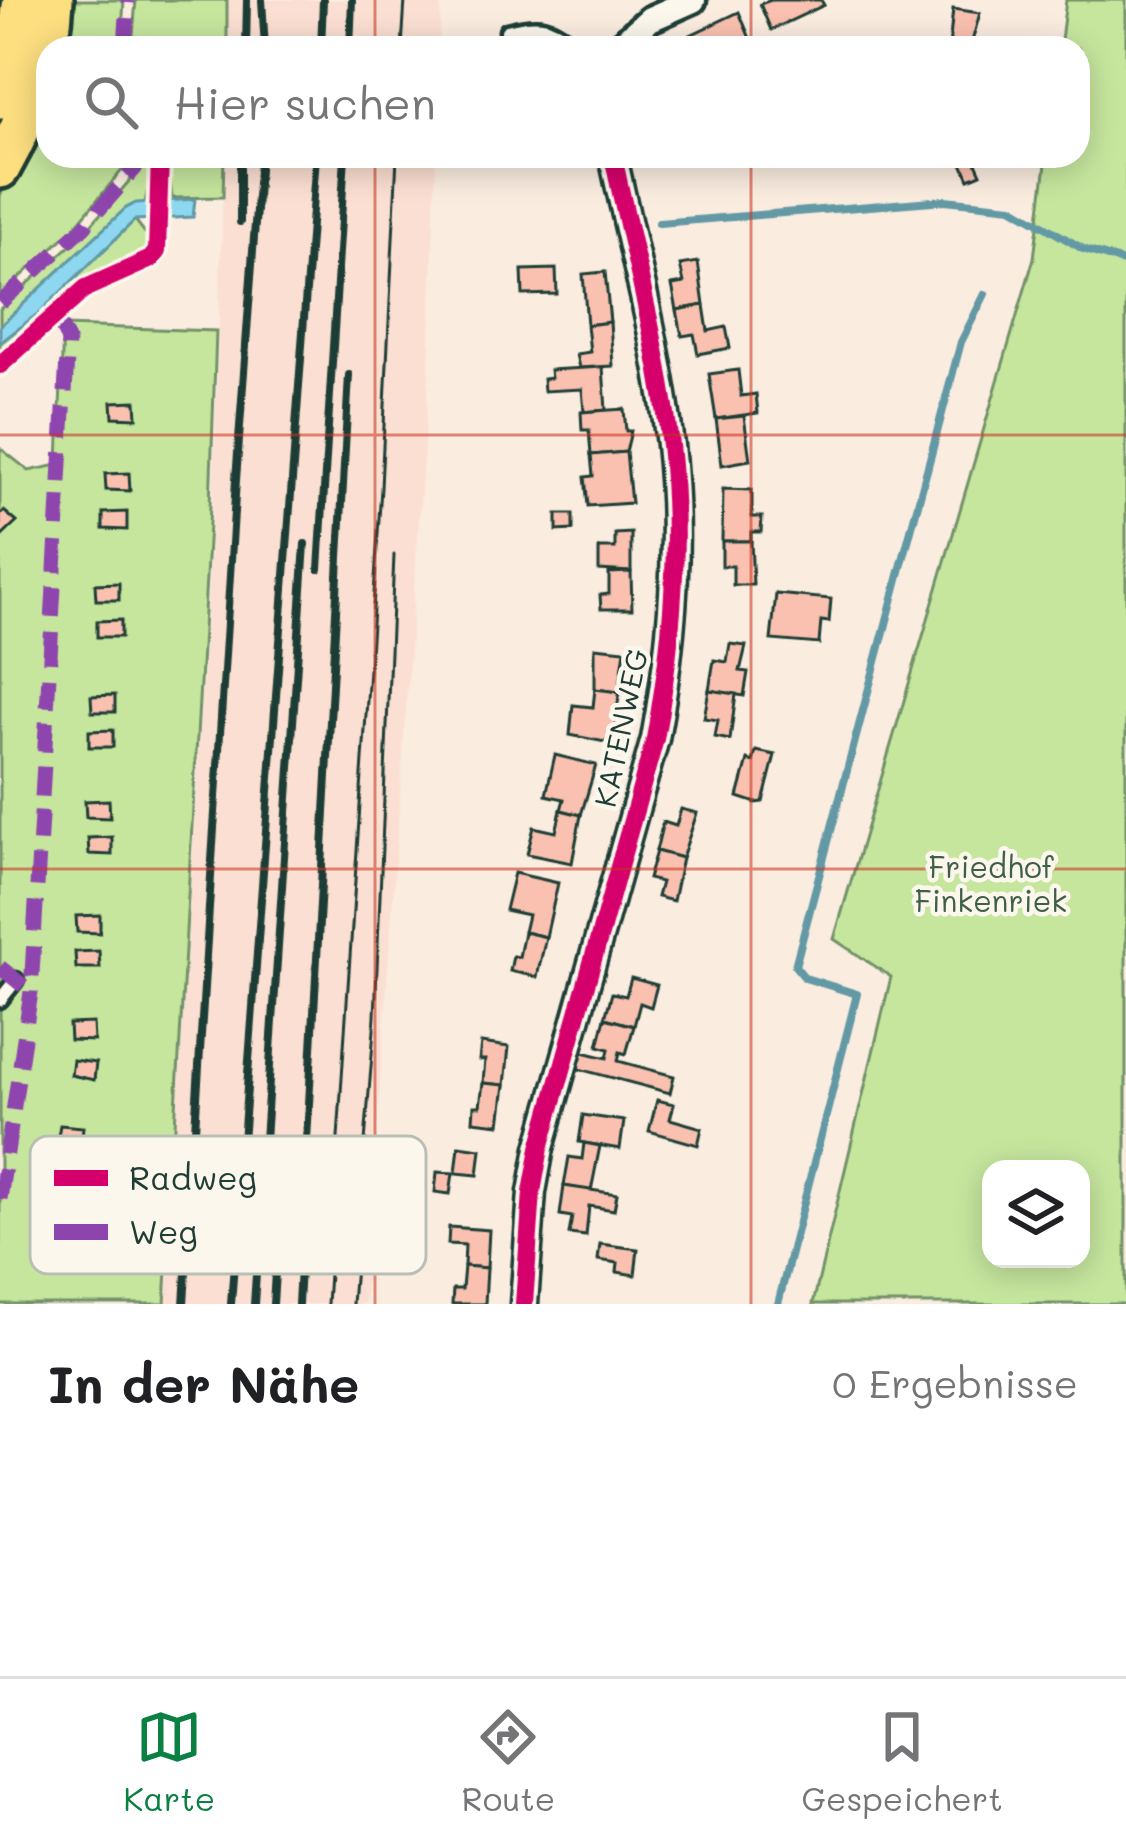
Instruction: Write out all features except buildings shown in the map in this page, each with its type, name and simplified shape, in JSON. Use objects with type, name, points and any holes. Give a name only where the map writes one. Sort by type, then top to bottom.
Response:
[{"type":"highway","points":[[0,99],[17,47],[23,0]]},
{"type":"highway","points":[[49,36],[53,0]]},
{"type":"highway","points":[[0,168],[36,88]]},
{"type":"street","points":[[631,36],[650,19],[693,0]]},
{"type":"street","name":"KATENWEG","points":[[524,1304],[540,1148],[650,760],[674,608],[676,520],[670,447],[615,168]]},
{"type":"lane","points":[[507,31],[534,23],[562,36]]},
{"type":"lane","points":[[0,1000],[16,980]]},
{"type":"shaded area","points":[[227,0],[441,0],[440,36],[227,36]]},
{"type":"shaded area","points":[[224,168],[436,168],[429,375],[377,1136],[176,1136],[213,505]]},
{"type":"shaded area","points":[[168,1274],[367,1274],[365,1304],[166,1304]]},
{"type":"green space","points":[[63,0],[124,0],[122,36],[59,36]]},
{"type":"green space","points":[[136,0],[227,0],[227,36],[133,36]]},
{"type":"green space","name":"Friedhof Finkenriek","points":[[1066,0],[1126,0],[1126,1304],[813,1304],[891,977],[834,939],[1034,258],[1045,168],[1090,168],[1090,36],[1062,36]]},
{"type":"green space","points":[[36,114],[36,168],[124,168],[72,230],[0,296],[0,196]]},
{"type":"green space","points":[[152,168],[145,202],[126,208],[0,326],[0,309],[82,235],[139,170]]},
{"type":"green space","points":[[169,168],[224,168],[223,197],[172,198]]},
{"type":"green space","points":[[135,220],[152,242],[151,249],[95,275],[0,356],[0,343],[40,312]]},
{"type":"green space","points":[[63,326],[216,331],[174,1136],[30,1136],[30,1274],[167,1274],[165,1304],[0,1304],[0,448],[29,471],[58,465]]},
{"type":"water","points":[[195,199],[193,217],[135,220],[40,312],[0,343],[0,326],[126,208],[136,203]]},
{"type":"waterway","points":[[659,223],[945,200],[1012,207],[1083,249],[1126,263]]},
{"type":"waterway","points":[[778,1304],[857,994],[805,978],[795,966],[961,342],[985,294]]},
{"type":"tram line","points":[[403,36],[405,0]]},
{"type":"tram line","points":[[338,1136],[381,488],[396,168]]},
{"type":"tram line","points":[[365,1136],[375,1017],[394,555]]},
{"type":"tram line","points":[[327,1304],[329,1274]]},
{"type":"tram line","points":[[352,1304],[354,1274]]},
{"type":"railway","points":[[246,36],[247,0]]},
{"type":"railway","points":[[262,0],[264,36]]},
{"type":"railway","points":[[322,36],[323,0]]},
{"type":"railway","points":[[350,36],[352,0]]},
{"type":"railway","points":[[240,168],[240,222]]},
{"type":"railway","points":[[195,1136],[259,168]]},
{"type":"railway","points":[[243,1136],[315,168]]},
{"type":"railway","points":[[319,569],[344,168]]},
{"type":"railway","points":[[307,1136],[349,375]]},
{"type":"railway","points":[[265,1136],[305,544]]},
{"type":"railway","points":[[184,1304],[186,1274]]},
{"type":"railway","points":[[231,1304],[233,1274]]},
{"type":"railway","points":[[254,1304],[256,1274]]},
{"type":"railway","points":[[273,1304],[275,1274]]},
{"type":"railway","points":[[298,1304],[300,1274]]},
{"type":"marked path","points":[[126,36],[128,0]]},
{"type":"marked path","points":[[0,303],[84,227],[136,168]]},
{"type":"marked path","points":[[0,1199],[31,992],[68,340],[55,315]]},
{"type":"marked path","points":[[0,967],[31,992]]},
{"type":"cycle path","points":[[0,365],[86,288],[151,259],[157,251],[160,168]]},
{"type":"cycle path","points":[[524,1304],[540,1148],[655,739],[671,629],[675,519],[670,445],[616,168]]}]
